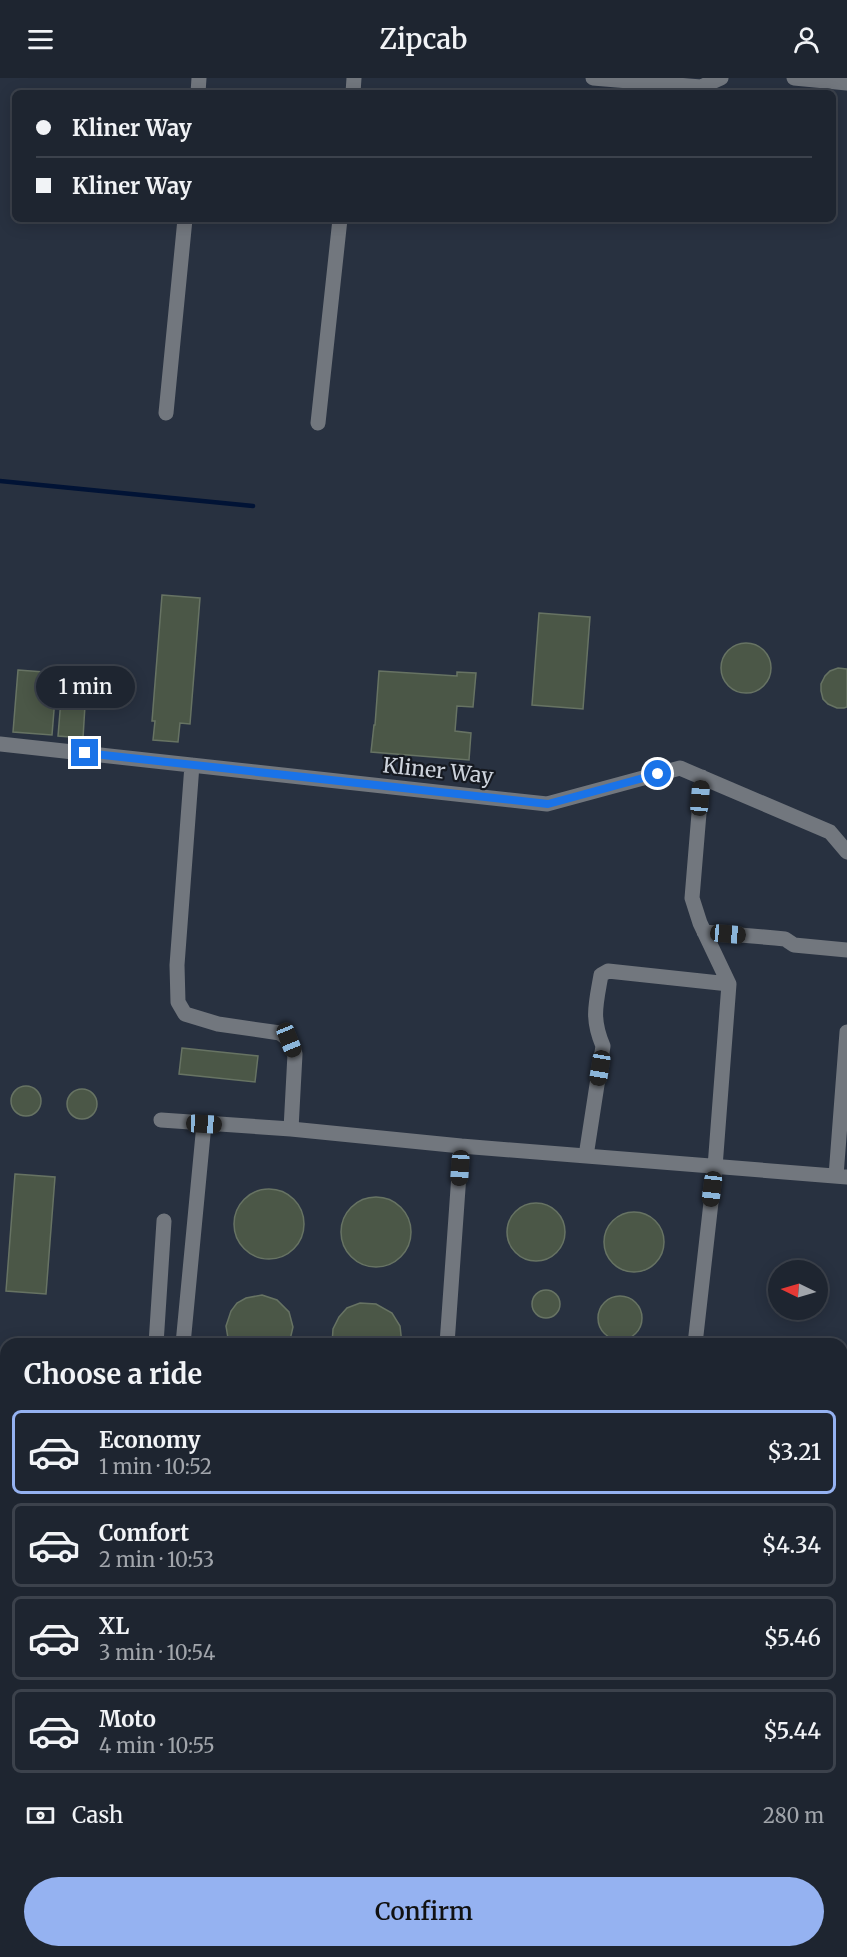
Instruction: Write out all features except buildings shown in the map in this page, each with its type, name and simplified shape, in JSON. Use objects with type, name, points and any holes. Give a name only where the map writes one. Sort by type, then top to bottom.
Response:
[{"type":"street","points":[[593,78],[701,87],[721,78]]},
{"type":"street","points":[[794,78],[847,83]]},
{"type":"street","points":[[165,413],[185,222]]},
{"type":"street","points":[[318,423],[340,222]]},
{"type":"street","name":"Kliner Way","points":[[0,744],[548,804],[680,768],[830,832],[847,852]]},
{"type":"street","points":[[192,765],[177,965],[178,1002],[185,1014],[218,1024],[280,1033],[289,1040],[295,1054],[291,1129]]},
{"type":"street","points":[[696,1338],[715,1167],[729,984],[704,932],[692,898],[702,777]]},
{"type":"street","points":[[704,932],[785,939],[794,945],[847,950]]},
{"type":"street","points":[[586,1156],[603,1046],[597,1033],[594,1016],[601,975],[608,971],[729,984]]},
{"type":"street","points":[[161,1120],[291,1129],[461,1146],[842,1177],[847,1032]]},
{"type":"street","points":[[184,1338],[204,1124]]},
{"type":"street","points":[[447,1338],[461,1146]]},
{"type":"street","points":[[156,1338],[164,1221]]},
{"type":"waterway","points":[[0,481],[253,506]]},
{"type":"route","points":[[85,753],[548,804],[658,774]]}]
